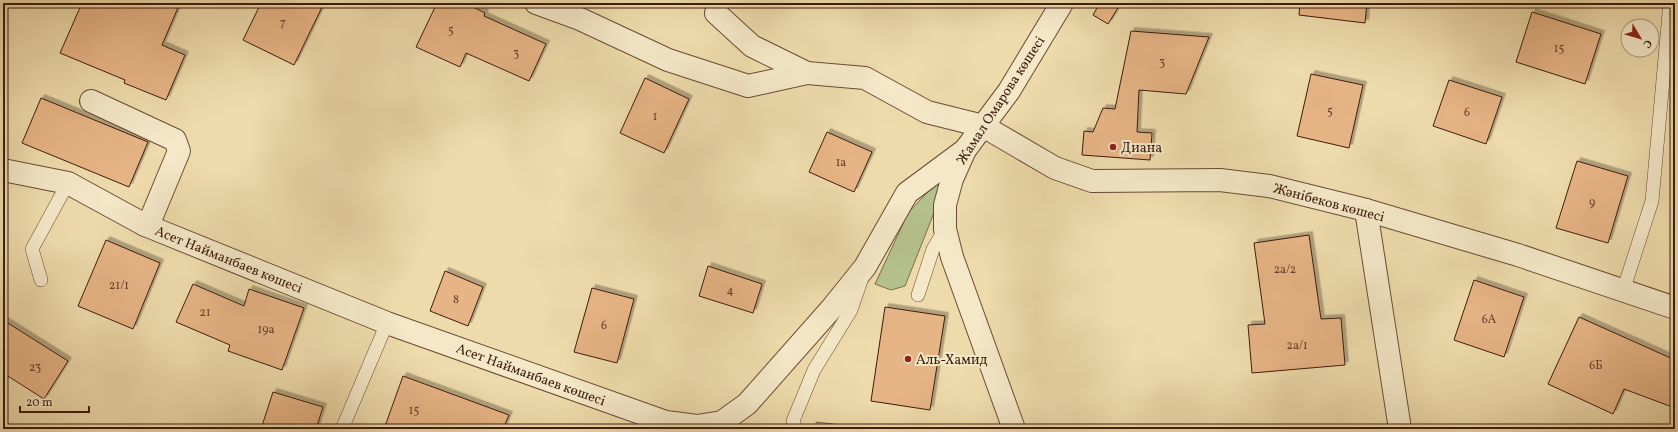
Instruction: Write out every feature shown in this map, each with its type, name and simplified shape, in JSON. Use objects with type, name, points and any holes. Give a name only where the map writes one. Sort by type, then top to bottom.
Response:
[{"type":"street","points":[[536,3],[580,20],[668,60],[748,86],[807,73]]},
{"type":"street","name":"Жамал Омарова көшесі","points":[[1014,429],[952,256],[945,229],[945,205],[952,178],[965,150],[1009,91],[1062,3]]},
{"type":"street","points":[[716,13],[752,46],[807,73]]},
{"type":"street","name":"Жәнібеков көшесі","points":[[807,73],[865,78],[927,112],[983,126],[1055,168],[1092,180],[1220,180],[1269,186],[1366,210],[1518,255],[1675,308]]},
{"type":"street","points":[[91,101],[175,140],[179,151],[152,216],[145,226]]},
{"type":"street","name":"Асет Найманбаев көшесі","points":[[3,170],[68,183],[145,226],[387,323],[666,422],[697,426],[722,422],[747,404],[832,308],[865,268],[907,193],[965,150]]},
{"type":"street","points":[[1366,210],[1400,429]]},
{"type":"lane","points":[[1623,291],[1652,201],[1670,3]]},
{"type":"lane","points":[[41,280],[32,249],[68,183]]},
{"type":"lane","points":[[918,295],[933,249],[945,229]]},
{"type":"lane","points":[[796,429],[794,420],[814,370],[851,310],[865,268]]},
{"type":"lane","points":[[342,429],[387,323]]},
{"type":"green space","points":[[952,166],[939,194],[932,218],[905,286],[891,290],[875,284],[908,213]]},
{"type":"green space","points":[[816,422],[876,429],[817,429]]},
{"type":"building","points":[[82,3],[180,3],[162,45],[185,55],[166,100],[124,83],[125,80],[60,53]]},
{"type":"building","points":[[261,3],[324,3],[294,65],[243,40]]},
{"type":"building","points":[[437,3],[465,3],[485,13],[484,16],[546,44],[529,81],[466,53],[460,67],[416,47]]},
{"type":"building","points":[[1100,3],[1121,3],[1108,24],[1093,15]]},
{"type":"building","points":[[1300,3],[1367,3],[1365,23],[1299,15]]},
{"type":"building","points":[[1532,12],[1601,34],[1585,84],[1516,62]]},
{"type":"building","points":[[1131,31],[1209,37],[1186,94],[1139,90],[1137,132],[1152,133],[1150,160],[1082,155],[1084,131],[1093,132],[1103,108],[1115,109]]},
{"type":"building","points":[[1311,74],[1363,85],[1349,148],[1297,136]]},
{"type":"building","points":[[645,78],[689,99],[664,153],[620,133]]},
{"type":"building","points":[[1449,80],[1502,97],[1486,144],[1433,126]]},
{"type":"building","points":[[41,98],[148,142],[129,187],[22,143]]},
{"type":"building","points":[[827,132],[872,152],[854,192],[809,172]]},
{"type":"building","points":[[1577,161],[1628,176],[1608,243],[1556,228]]},
{"type":"building","points":[[1309,235],[1321,319],[1341,318],[1345,365],[1252,373],[1248,325],[1265,324],[1254,243]]},
{"type":"building","points":[[106,240],[160,263],[133,329],[78,306]]},
{"type":"building","points":[[708,266],[762,284],[753,313],[699,296]]},
{"type":"building","points":[[445,271],[483,287],[468,326],[430,311]]},
{"type":"building","points":[[1474,280],[1524,297],[1504,357],[1454,340]]},
{"type":"building","points":[[193,284],[244,306],[249,289],[304,308],[282,370],[228,351],[230,345],[176,322]]},
{"type":"building","points":[[592,288],[634,299],[617,363],[574,352]]},
{"type":"building","name":"Аль-Хамид","points":[[885,307],[945,316],[930,410],[871,401]]},
{"type":"building","points":[[1579,317],[1675,360],[1675,408],[1624,389],[1613,414],[1548,384]]},
{"type":"building","points":[[3,320],[68,361],[44,399],[3,373]]},
{"type":"building","points":[[403,376],[509,415],[503,429],[384,429]]},
{"type":"building","points":[[273,392],[323,407],[316,429],[261,429]]},
{"type":"place","name":"Диана","points":[[1113,147]]},
{"type":"place","name":"Аль-Хамид","points":[[908,359]]}]
